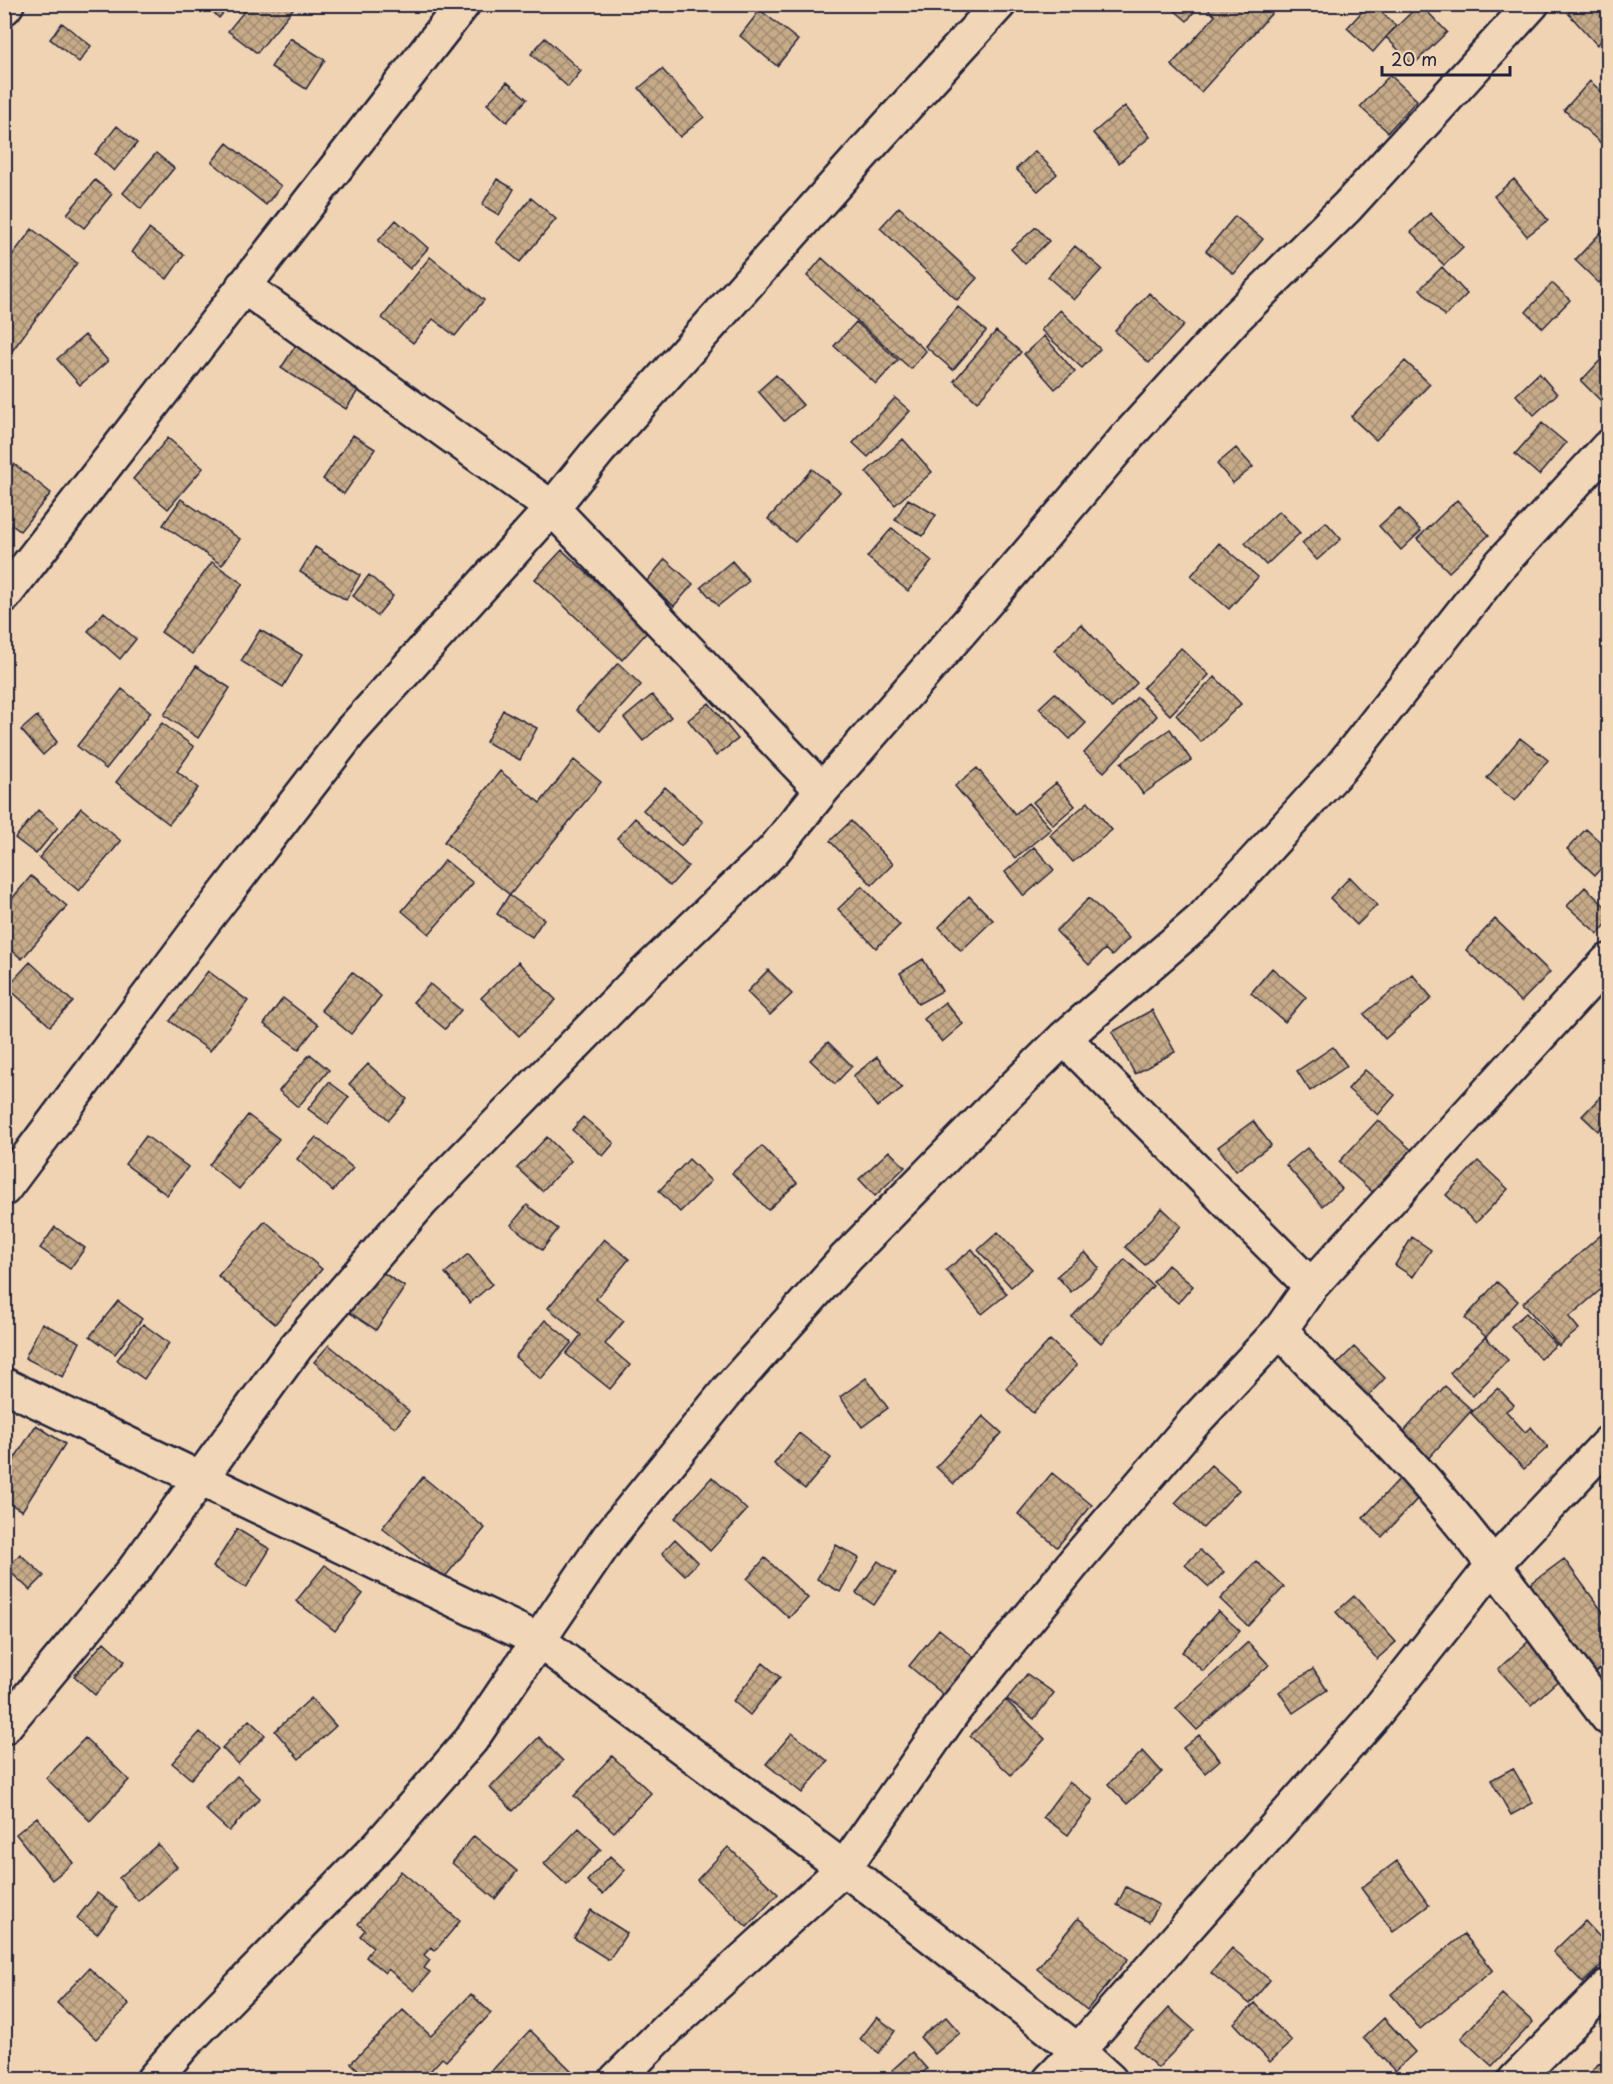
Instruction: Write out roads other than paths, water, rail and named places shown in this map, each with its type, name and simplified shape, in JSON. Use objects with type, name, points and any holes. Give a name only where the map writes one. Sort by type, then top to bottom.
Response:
[{"type":"street","points":[[4,8],[7,4]]},
{"type":"street","points":[[4,596],[463,4]]},
{"type":"street","points":[[4,1190],[205,921],[351,731],[552,508],[599,450],[867,149],[999,4]]},
{"type":"street","points":[[4,1727],[134,1570],[296,1347],[421,1202],[642,976],[774,851],[822,790],[1126,438],[1236,317],[1347,207],[1532,4]]},
{"type":"street","points":[[243,286],[552,508],[822,790]]},
{"type":"street","points":[[153,2079],[185,2043],[380,1844],[471,1740],[608,1538],[728,1390],[846,1258],[1064,1038],[1209,911],[1341,767],[1498,567],[1608,447]]},
{"type":"street","points":[[616,2079],[668,2028],[844,1868],[962,1700],[1099,1533],[1195,1422],[1281,1329],[1311,1286],[1608,961]]},
{"type":"street","points":[[1064,1038],[1311,1286]]},
{"type":"street","points":[[1281,1329],[1306,1360],[1398,1451],[1494,1564],[1608,1718]]},
{"type":"street","points":[[4,1385],[201,1477],[538,1640],[844,1868],[1078,2051],[1110,2079]]},
{"type":"street","points":[[1050,2079],[1078,2051],[1371,1719],[1494,1564],[1608,1443]]},
{"type":"street","points":[[1515,2079],[1608,1986]]}]
